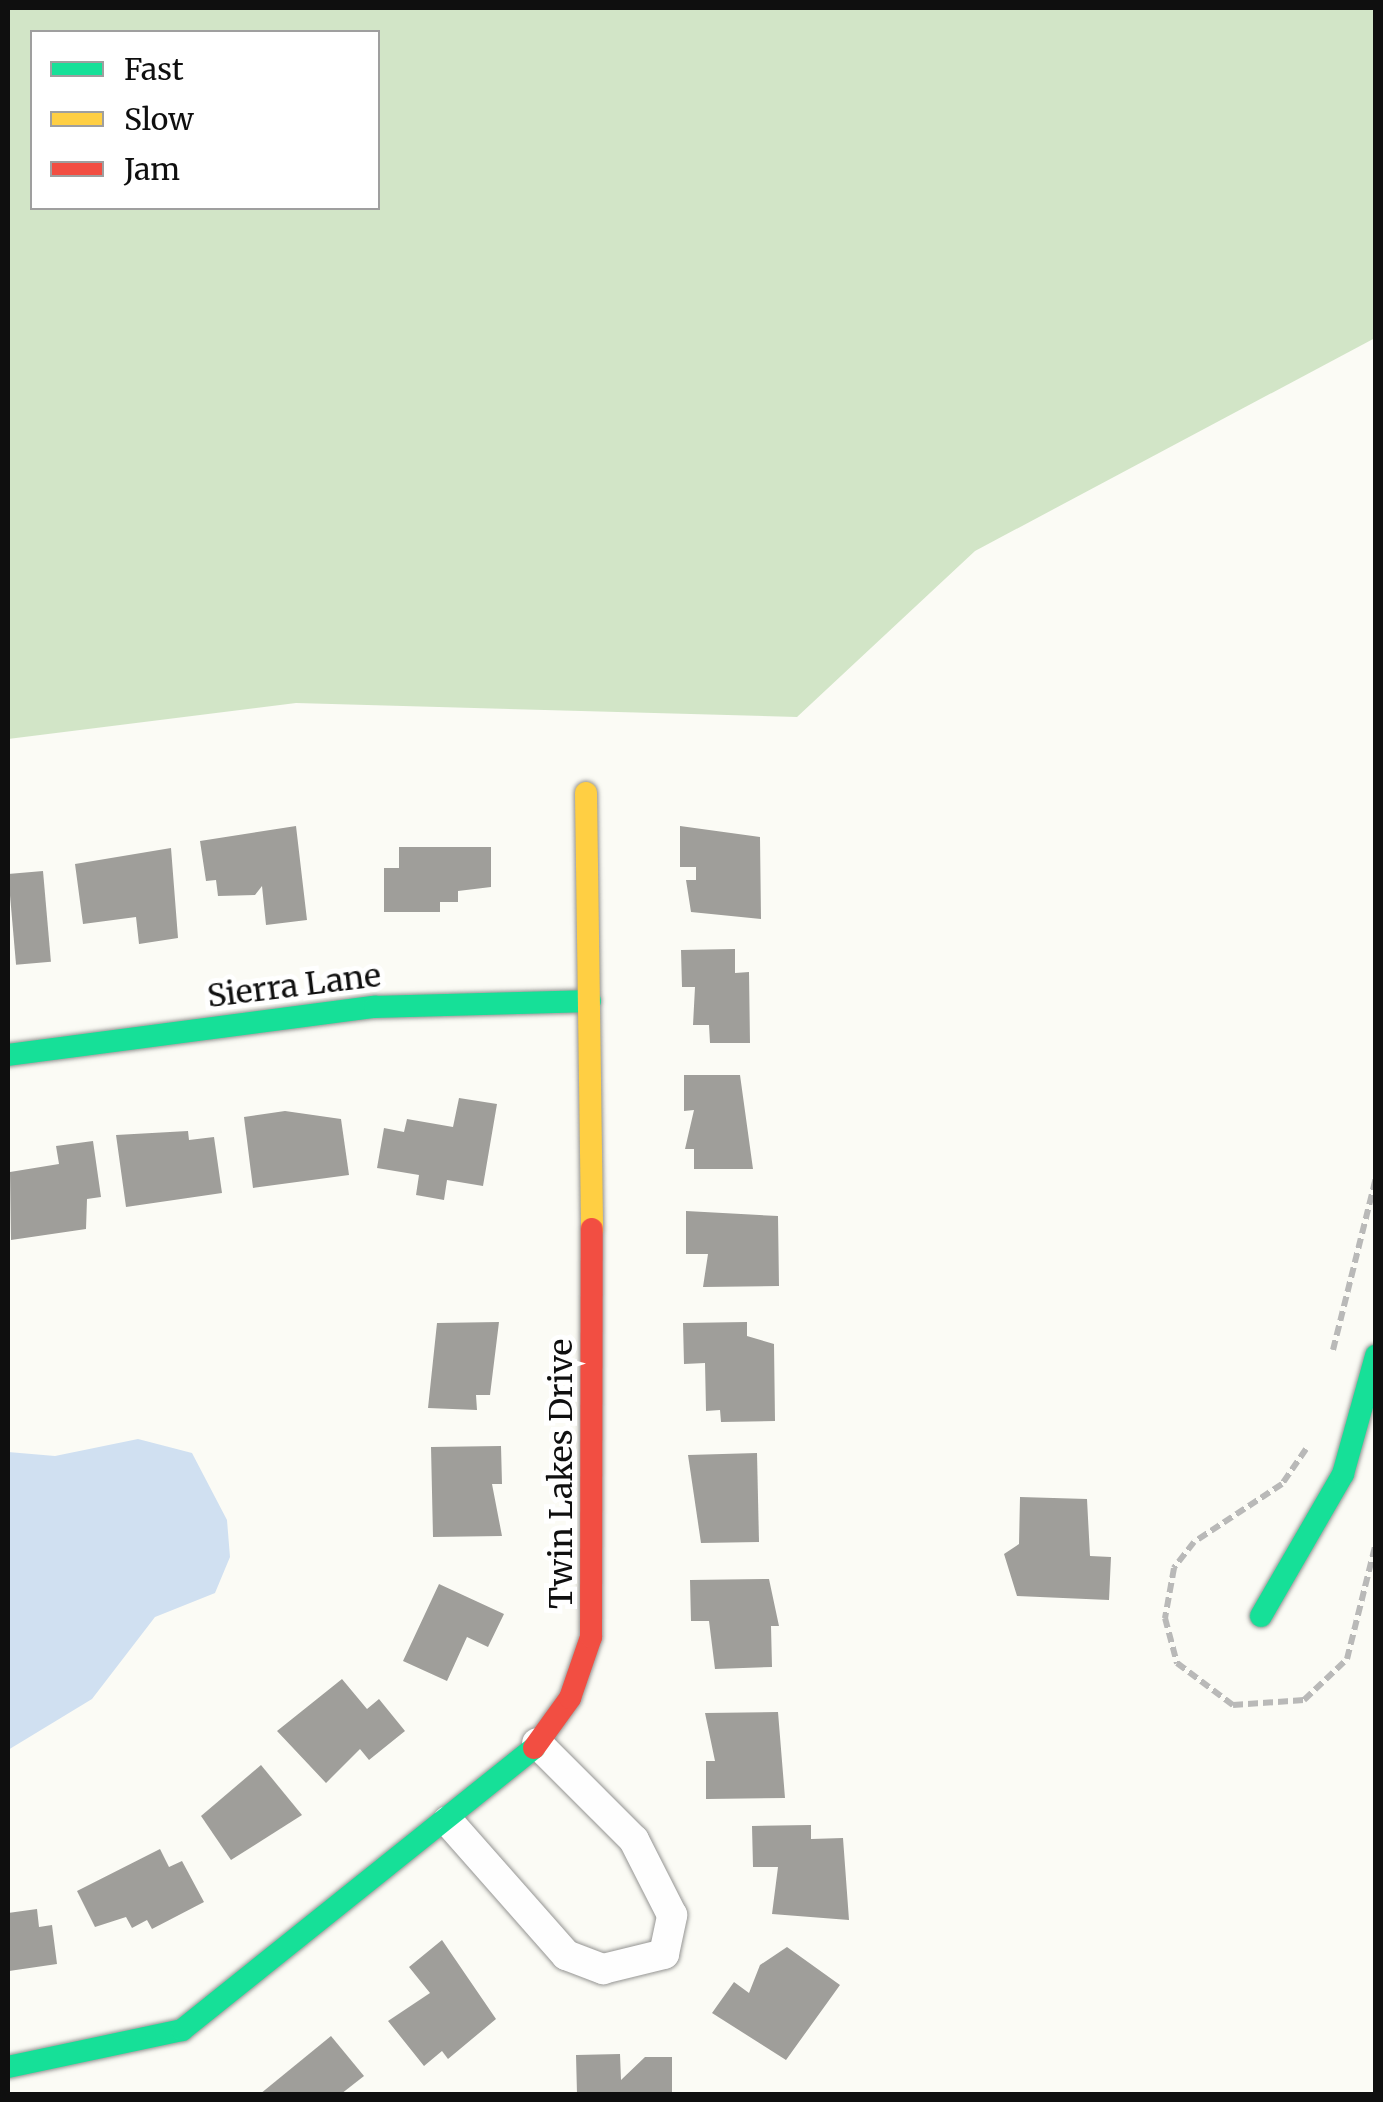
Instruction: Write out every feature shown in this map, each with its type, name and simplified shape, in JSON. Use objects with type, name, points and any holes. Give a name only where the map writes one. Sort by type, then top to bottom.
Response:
[{"type":"street","name":"Twin Lakes Drive","points":[[8,2067],[182,2030],[448,1821],[537,1743],[570,1698],[594,1612],[586,793]]},
{"type":"street","name":"Sierra Lane","points":[[8,1056],[375,1008],[590,1001]]},
{"type":"street","points":[[1261,1616],[1343,1474],[1376,1356]]},
{"type":"street","points":[[448,1821],[566,1955],[603,1969],[664,1954],[672,1915],[634,1840],[537,1743]]},
{"type":"green space","points":[[8,8],[1375,8],[1375,338],[975,551],[797,717],[296,703],[8,739]]},
{"type":"water","points":[[138,1439],[192,1453],[227,1520],[230,1557],[215,1593],[155,1617],[92,1699],[8,1750],[8,1452],[55,1456]]},
{"type":"building","points":[[296,826],[307,920],[266,925],[262,886],[255,895],[218,896],[216,880],[206,881],[200,841]]},
{"type":"building","points":[[680,826],[760,837],[761,919],[691,912],[686,880],[696,880],[696,867],[680,867]]},
{"type":"building","points":[[399,847],[491,847],[491,887],[458,891],[458,902],[440,902],[440,912],[384,912],[384,868],[399,868]]},
{"type":"building","points":[[171,848],[178,938],[139,944],[136,917],[83,924],[75,864]]},
{"type":"building","points":[[43,871],[51,962],[16,965],[8,874]]},
{"type":"building","points":[[735,949],[735,973],[749,972],[750,1043],[710,1043],[709,1025],[693,1025],[695,987],[682,987],[681,950]]},
{"type":"building","points":[[684,1075],[740,1075],[753,1169],[694,1169],[694,1149],[685,1149],[694,1110],[684,1111]]},
{"type":"building","points":[[459,1098],[497,1104],[483,1186],[447,1180],[444,1200],[416,1195],[419,1175],[377,1168],[384,1128],[404,1132],[407,1119],[453,1127]]},
{"type":"building","points":[[285,1111],[341,1119],[349,1175],[253,1188],[244,1117]]},
{"type":"building","points":[[188,1131],[189,1140],[214,1137],[222,1193],[126,1207],[116,1135]]},
{"type":"building","points":[[93,1141],[101,1197],[87,1199],[86,1229],[11,1240],[10,1172],[59,1164],[56,1146]]},
{"type":"building","points":[[686,1211],[778,1216],[779,1286],[703,1287],[708,1254],[686,1254]]},
{"type":"building","points":[[499,1322],[490,1395],[476,1395],[477,1410],[428,1408],[437,1323]]},
{"type":"building","points":[[747,1322],[747,1336],[774,1344],[775,1421],[721,1422],[720,1410],[706,1411],[705,1363],[684,1364],[683,1323]]},
{"type":"building","points":[[501,1446],[502,1484],[492,1484],[502,1536],[433,1537],[431,1447]]},
{"type":"building","points":[[757,1453],[759,1542],[701,1543],[688,1455]]},
{"type":"building","points":[[1020,1497],[1087,1499],[1090,1556],[1111,1557],[1109,1600],[1017,1596],[1004,1554],[1019,1544]]},
{"type":"building","points":[[769,1579],[779,1626],[771,1626],[772,1667],[715,1669],[709,1621],[691,1621],[690,1580]]},
{"type":"building","points":[[439,1584],[504,1614],[488,1647],[467,1637],[447,1681],[403,1661]]},
{"type":"building","points":[[342,1679],[367,1709],[379,1699],[405,1731],[369,1760],[360,1749],[326,1783],[277,1731]]},
{"type":"building","points":[[778,1712],[785,1798],[706,1799],[706,1761],[715,1761],[705,1713]]},
{"type":"building","points":[[261,1765],[302,1815],[231,1860],[201,1816]]},
{"type":"building","points":[[811,1825],[811,1839],[843,1838],[849,1920],[772,1914],[778,1867],[753,1867],[752,1826]]},
{"type":"building","points":[[160,1849],[169,1867],[182,1861],[204,1902],[152,1929],[147,1920],[132,1928],[126,1917],[95,1927],[77,1891]]},
{"type":"building","points":[[37,1909],[39,1927],[52,1925],[57,1964],[9,1971],[8,1913]]},
{"type":"building","points":[[442,1940],[496,2019],[448,2059],[442,2051],[424,2066],[388,2021],[430,1993],[409,1967]]},
{"type":"building","points":[[787,1947],[840,1985],[786,2060],[712,2013],[734,1982],[749,1993],[760,1965]]},
{"type":"building","points":[[331,2036],[364,2076],[341,2094],[260,2094]]},
{"type":"building","points":[[620,2054],[621,2080],[645,2057],[672,2057],[672,2094],[577,2094],[576,2055]]},
{"type":"traffic: fast","points":[[8,1055],[375,1007],[590,1001]]},
{"type":"traffic: fast","points":[[1261,1616],[1343,1474],[1376,1356]]},
{"type":"traffic: fast","points":[[8,2067],[182,2030],[534,1748]]},
{"type":"traffic: slow","points":[[586,793],[592,1229]]},
{"type":"traffic: jam","points":[[534,1748],[570,1698],[591,1637],[592,1229]]}]
